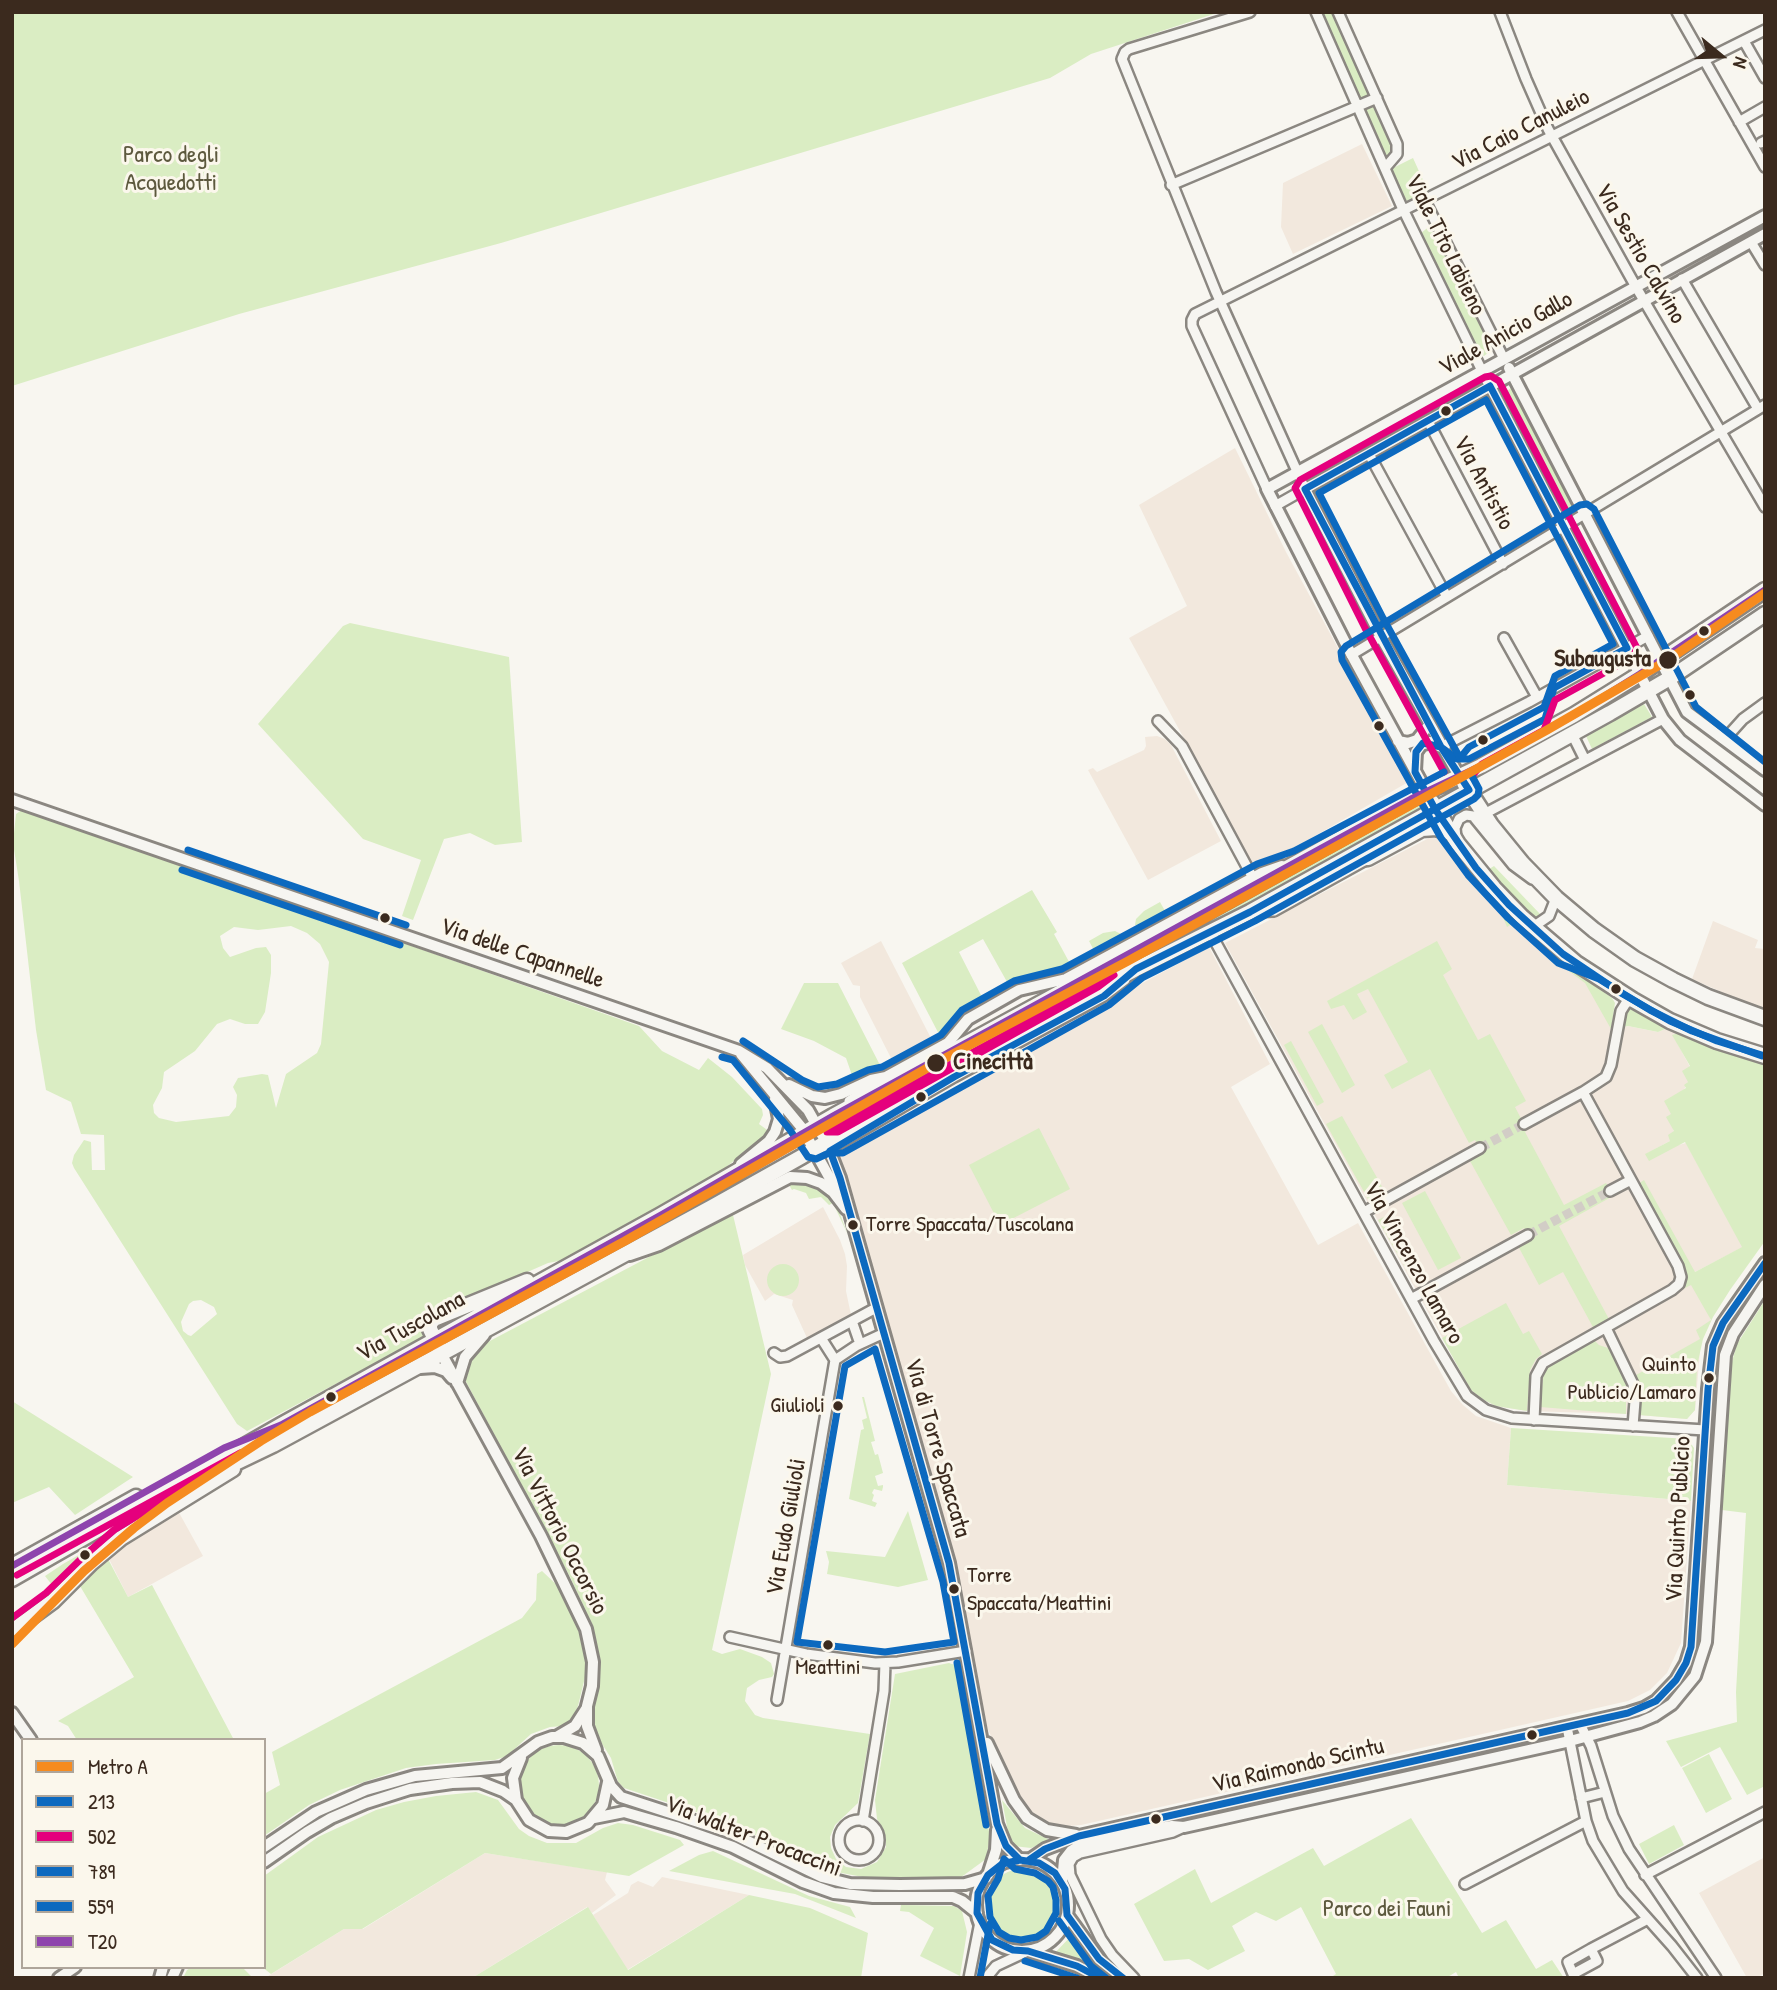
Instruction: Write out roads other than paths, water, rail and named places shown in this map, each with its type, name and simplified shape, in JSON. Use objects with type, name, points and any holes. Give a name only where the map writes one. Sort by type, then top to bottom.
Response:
[{"type":"main road","points":[[438,1347],[429,1325],[435,1318],[579,1262],[833,1116],[1426,791],[1481,766],[1564,721],[1640,674],[1765,590]]},
{"type":"main road","points":[[1670,678],[1765,614]]},
{"type":"main road","name":"Via Tuscolana","points":[[12,1590],[44,1565],[281,1425],[438,1347],[493,1326],[828,1146],[974,1055],[1250,912],[1670,678]]},
{"type":"main road","points":[[1459,776],[1515,855],[1556,898],[1594,930],[1644,964],[1696,992],[1765,1018]]},
{"type":"main road","points":[[1426,791],[1454,838],[1493,888],[1533,927],[1576,963],[1633,1000],[1693,1032],[1765,1056]]},
{"type":"main road","points":[[1341,861],[1368,858],[1423,829],[1432,828],[1454,838]]},
{"type":"main road","name":"Via Tuscolana","points":[[12,1579],[44,1565],[273,1445],[407,1371],[438,1347]]},
{"type":"main road","points":[[12,1566],[224,1448],[281,1425]]},
{"type":"main road","points":[[12,1631],[53,1601],[121,1538],[273,1445]]},
{"type":"street","points":[[1250,12],[1134,48],[1125,52],[1124,66],[1220,301],[1305,489],[1381,637],[1459,776]]},
{"type":"street","name":"Viale Tito Labieno","points":[[1338,12],[1398,148],[1396,156],[1385,169]]},
{"type":"street","name":"Via Sestio Calvino","points":[[1500,12],[1525,79],[1552,136],[1636,287],[1765,507]]},
{"type":"street","points":[[1677,12],[1765,167]]},
{"type":"street","name":"Viale Tito Labieno","points":[[1317,13],[1356,107],[1482,371],[1663,719],[1680,740],[1765,805]]},
{"type":"street","name":"Via Caio Canuleio","points":[[1267,489],[1192,324],[1197,313],[1765,30]]},
{"type":"street","points":[[1744,41],[1765,78]]},
{"type":"street","points":[[1171,185],[1377,98]]},
{"type":"street","points":[[1739,122],[1765,107]]},
{"type":"street","name":"Viale Tito Labieno","points":[[1425,201],[1687,712],[1765,771]]},
{"type":"street","name":"Viale Anicio Gallo","points":[[1267,489],[1765,216]]},
{"type":"street","name":"Viale Anicio Gallo","points":[[1275,506],[1765,234]]},
{"type":"street","points":[[1751,242],[1765,265]]},
{"type":"street","points":[[1351,655],[1762,407],[1745,387],[1682,279]]},
{"type":"street","points":[[1398,417],[1407,433]]},
{"type":"street","name":"Via Antistio","points":[[1428,421],[1503,564]]},
{"type":"street","points":[[1369,454],[1447,597]]},
{"type":"street","points":[[1267,489],[1351,655],[1426,791]]},
{"type":"street","points":[[1735,611],[1735,620],[1747,626]]},
{"type":"street","points":[[1441,747],[1537,698],[1648,636]]},
{"type":"street","points":[[1504,638],[1537,698]]},
{"type":"street","points":[[1725,739],[1743,719],[1765,703]]},
{"type":"street","points":[[1484,814],[1663,719]]},
{"type":"street","points":[[1157,721],[1182,746],[1253,878]]},
{"type":"street","points":[[1398,741],[1417,740],[1429,725]]},
{"type":"street","points":[[1572,734],[1585,760]]},
{"type":"street","points":[[1415,772],[1416,754],[1421,745],[1430,742],[1441,747]]},
{"type":"street","name":"Via delle Capannelle","points":[[12,800],[739,1051],[768,1068],[808,1110],[828,1146]]},
{"type":"street","points":[[1454,838],[1457,823],[1462,816],[1471,815],[1516,869],[1543,885]]},
{"type":"street","name":"Via Tuscolana","points":[[1250,912],[1274,911],[1368,858]]},
{"type":"street","points":[[833,1116],[852,1099],[886,1077],[948,1043],[963,1023],[977,1013],[1025,988],[1066,979],[1253,878],[1273,868],[1298,861]]},
{"type":"street","points":[[1533,927],[1549,916],[1556,898]]},
{"type":"street","name":"Via Vincenzo Lamaro","points":[[1210,932],[1364,1212],[1400,1288],[1411,1299],[1458,1384],[1471,1399],[1486,1410],[1505,1417],[1705,1430]]},
{"type":"street","points":[[1524,1124],[1603,1080],[1609,1073],[1619,1015],[1626,1003],[1633,1000]]},
{"type":"street","points":[[739,1051],[805,1133],[828,1146]]},
{"type":"street","points":[[768,1068],[792,1087],[822,1098],[837,1096],[867,1082],[886,1077]]},
{"type":"street","points":[[1534,1420],[1536,1376],[1546,1360],[1672,1290],[1679,1284],[1681,1277],[1678,1266],[1583,1092]]},
{"type":"street","points":[[718,1183],[774,1135],[779,1119],[773,1093]]},
{"type":"street","name":"Via di Torre Spaccata","points":[[828,1146],[949,1563],[998,1824],[1006,1846],[1024,1860]]},
{"type":"street","points":[[1364,1212],[1479,1148]]},
{"type":"street","name":"Via Tuscolana","points":[[616,1258],[650,1250],[790,1177],[807,1178],[823,1184],[848,1211]]},
{"type":"street","points":[[1610,1191],[1631,1180]]},
{"type":"street","points":[[1411,1299],[1528,1235]]},
{"type":"street","name":"Via Quinto Publicio","points":[[1580,1724],[1649,1706],[1670,1688],[1686,1663],[1693,1634],[1710,1368],[1716,1339],[1727,1317],[1765,1263]]},
{"type":"street","name":"Via Quinto Publicio","points":[[1585,1737],[1633,1725],[1654,1716],[1680,1697],[1697,1671],[1707,1635],[1725,1355],[1738,1325],[1765,1285]]},
{"type":"street","points":[[774,1353],[785,1357],[876,1308]]},
{"type":"street","points":[[852,1321],[860,1344]]},
{"type":"street","points":[[407,1371],[435,1367],[446,1371],[457,1382],[464,1357],[493,1326]]},
{"type":"street","points":[[1606,1328],[1633,1384],[1633,1426]]},
{"type":"street","points":[[821,1338],[835,1360],[882,1334]]},
{"type":"street","name":"Via Vittorio Occorsio","points":[[438,1347],[547,1546],[586,1629],[593,1662],[587,1726],[598,1756]]},
{"type":"street","name":"Via Eudo Giulioli","points":[[777,1700],[835,1360]]},
{"type":"street","points":[[1705,1430],[1712,1431],[1718,1439]]},
{"type":"street","points":[[730,1637],[814,1656],[885,1663],[966,1651]]},
{"type":"street","points":[[863,1821],[883,1698],[885,1663]]},
{"type":"street","points":[[266,1846],[308,1816],[366,1790],[415,1776],[502,1768],[538,1742],[558,1737],[575,1726],[587,1706]]},
{"type":"street","points":[[12,1713],[30,1738]]},
{"type":"street","points":[[1580,1724],[1593,1752],[1619,1829],[1645,1875],[1716,1978]]},
{"type":"street","name":"Via Raimondo Scintu","points":[[1024,1860],[1079,1836],[1580,1724]]},
{"type":"street","points":[[979,1727],[1024,1815],[1046,1829],[1079,1836]]},
{"type":"street","points":[[1567,1727],[1581,1798],[1593,1841],[1617,1882],[1697,1978]]},
{"type":"street","points":[[558,1737],[583,1743],[598,1756]]},
{"type":"street","name":"Via Raimondo Scintu","points":[[1134,1978],[1108,1950],[1069,1872],[1072,1858],[1080,1853],[1585,1737]]},
{"type":"street","points":[[516,1800],[513,1779],[523,1755]]},
{"type":"street","name":"Via Walter Procaccini","points":[[598,1756],[612,1789],[624,1798],[729,1832],[832,1880],[862,1885],[944,1885],[965,1884],[987,1876]]},
{"type":"street","points":[[594,1818],[606,1799],[608,1780]]},
{"type":"street","name":"Via Walter Procaccini","points":[[266,1861],[339,1814],[375,1800],[410,1789],[475,1782],[497,1788],[516,1800],[529,1820],[550,1831],[574,1830],[594,1818],[626,1812],[733,1847],[803,1882],[834,1893],[873,1897],[953,1898],[962,1901],[979,1918]]},
{"type":"street","points":[[1581,1798],[1605,1792]]},
{"type":"street","points":[[1645,1875],[1765,1812]]},
{"type":"street","points":[[863,1821],[878,1832],[879,1845],[876,1852],[866,1859],[853,1859],[843,1851],[839,1839],[841,1832],[850,1823],[863,1821]]},
{"type":"street","points":[[1465,1884],[1587,1821]]},
{"type":"street","name":"Via di Torre Spaccata","points":[[987,1876],[996,1850],[998,1824]]},
{"type":"street","name":"Via Raimondo Scintu","points":[[1062,1882],[1065,1860],[1076,1847],[1144,1831],[1172,1826],[1184,1827]]},
{"type":"street","points":[[969,1978],[979,1918],[978,1893],[987,1876],[1002,1864],[1024,1860],[1047,1867],[1062,1882],[1068,1898],[1067,1915],[1062,1929],[1053,1940],[1041,1947],[996,1966],[986,1978]]},
{"type":"street","points":[[1067,1915],[1105,1965],[1123,1978]]},
{"type":"street","points":[[979,1918],[987,1934],[999,1944],[1077,1966],[1100,1978]]},
{"type":"street","points":[[1591,1949],[1648,1919]]},
{"type":"street","points":[[1077,1929],[1095,1928]]},
{"type":"street","points":[[1672,1945],[1687,1936]]},
{"type":"tunnel","points":[[1480,1148],[1524,1124]]},
{"type":"tunnel","points":[[1528,1235],[1610,1191]]},
{"type":"metro line","name":"A","points":[[12,1644],[84,1571],[134,1528],[261,1441],[625,1241],[936,1063],[1128,961],[1547,730],[1668,660],[1765,593]]},
{"type":"place","name":"Subaugusta","points":[[1668,660]]},
{"type":"place","name":"Cinecittà","points":[[936,1063]]},
{"type":"place","name":"Torre Spaccata/Tuscolana","points":[[853,1225]]},
{"type":"place","name":"Quinto Publicio/Lamaro","points":[[1709,1378]]},
{"type":"place","name":"Giulioli","points":[[838,1406]]},
{"type":"place","name":"Torre Spaccata/Meattini","points":[[954,1589]]},
{"type":"place","name":"Meattini","points":[[828,1645]]},
{"type":"park label","name":"Parco degli Acquedotti","points":[[171,170]]},
{"type":"park label","name":"Parco dei Fauni","points":[[1387,1910]]}]
